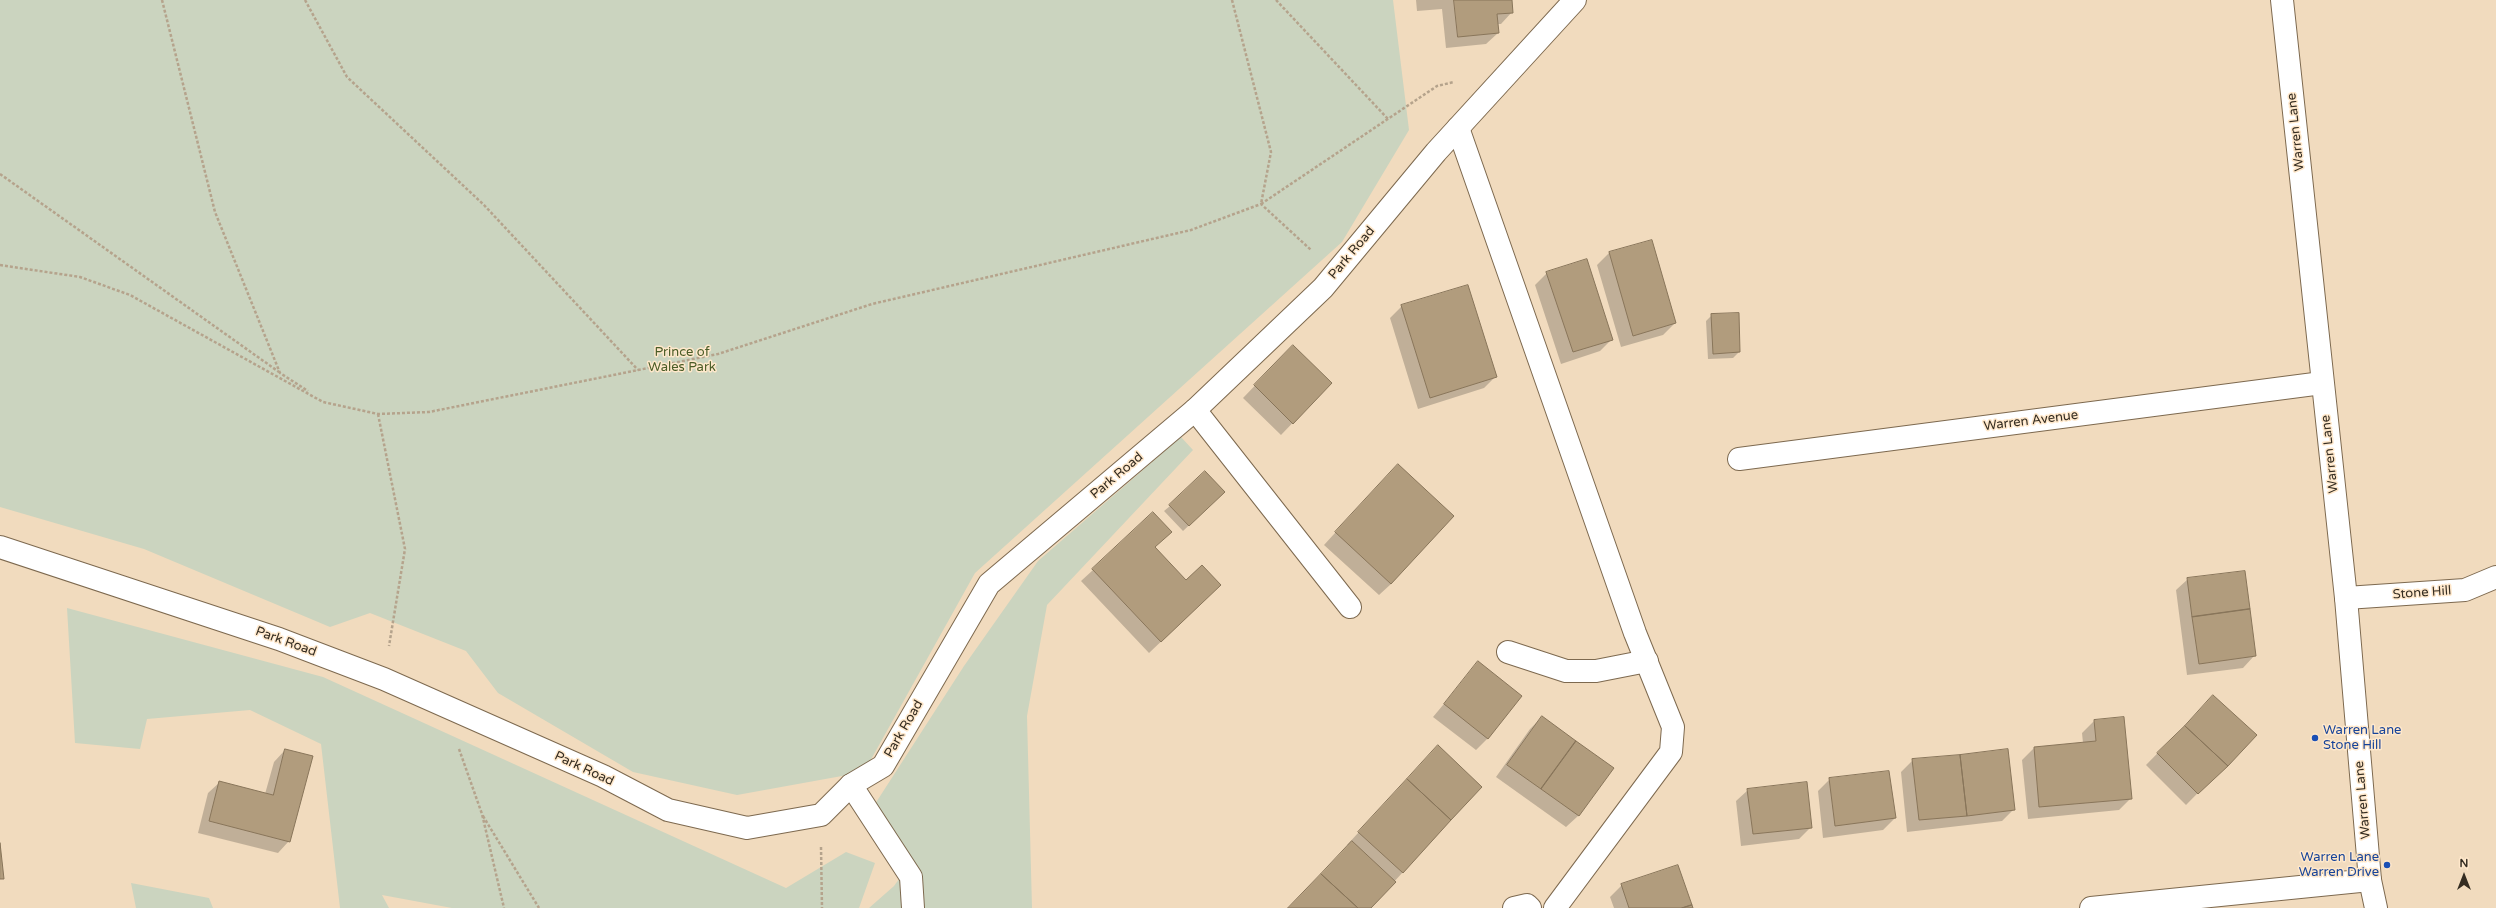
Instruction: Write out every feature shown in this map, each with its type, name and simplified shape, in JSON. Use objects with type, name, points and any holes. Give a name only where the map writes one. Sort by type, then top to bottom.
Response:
[{"type":"street","name":"Warren Lane","points":[[2282,0],[2346,598],[2370,880],[2376,908]]},
{"type":"street","name":"Park Road","points":[[0,547],[279,639],[384,679],[603,776],[668,810],[747,828],[821,815],[851,785],[883,766],[989,584],[1195,410],[1322,288],[1458,128],[1567,4]]},
{"type":"street","points":[[1458,128],[1646,660],[1673,727],[1671,752],[1555,908]]},
{"type":"street","name":"Warren Avenue","points":[[1739,459],[2322,383]]},
{"type":"street","points":[[1195,410],[1350,607]]},
{"type":"street","name":"Stone Hill","points":[[2346,598],[2465,590],[2496,577]]},
{"type":"street","points":[[1508,652],[1566,671],[1596,671],[1646,660]]},
{"type":"street","points":[[851,785],[911,877],[913,908]]},
{"type":"street","points":[[2091,908],[2370,880]]},
{"type":"street","points":[[1514,908],[1527,905],[1530,908]]},
{"type":"path","points":[[162,0],[215,212],[280,373]]},
{"type":"path","points":[[305,0],[347,77],[484,205],[638,371]]},
{"type":"path","points":[[1232,0],[1271,152],[1261,204]]},
{"type":"path","points":[[1276,0],[1388,118]]},
{"type":"path","points":[[0,265],[80,277],[130,295],[323,402],[378,414],[429,412],[718,354],[872,304],[1191,230],[1261,204],[1437,86],[1460,80]]},
{"type":"path","points":[[0,174],[323,402]]},
{"type":"path","points":[[1261,204],[1310,250],[1317,250]]},
{"type":"path","points":[[378,414],[405,549],[384,679]]},
{"type":"path","points":[[443,706],[482,814],[504,908]]},
{"type":"path","points":[[482,814],[539,908]]},
{"type":"path","points":[[821,815],[822,908]]},
{"type":"green space","name":"Prince of Wales Park","points":[[0,0],[1393,0],[1409,130],[1342,242],[975,573],[864,772],[737,795],[633,772],[498,693],[466,651],[370,613],[330,627],[144,549],[0,507]]},
{"type":"green space","points":[[1181,437],[1193,450],[1047,605],[1027,716],[1032,908],[869,908],[894,886],[910,864],[875,804],[964,666],[1038,561]]},
{"type":"green space","points":[[67,608],[323,677],[786,888],[846,852],[875,863],[859,908],[452,908],[382,895],[389,908],[340,908],[321,744],[250,710],[147,719],[140,749],[75,743]]},
{"type":"green space","points":[[131,883],[209,898],[213,908],[136,908]]},
{"type":"building","points":[[1454,0],[1512,0],[1513,13],[1497,14],[1499,33],[1458,37]]},
{"type":"building","points":[[1652,240],[1676,323],[1633,336],[1609,252]]},
{"type":"building","points":[[1587,259],[1613,340],[1573,352],[1546,272]]},
{"type":"building","points":[[1468,285],[1497,377],[1430,398],[1401,305]]},
{"type":"building","points":[[1739,313],[1740,352],[1713,354],[1711,314]]},
{"type":"building","points":[[1293,345],[1332,383],[1293,424],[1254,385]]},
{"type":"building","points":[[1398,464],[1454,516],[1391,584],[1335,532]]},
{"type":"building","points":[[1205,471],[1225,492],[1189,526],[1169,505]]},
{"type":"building","points":[[1153,512],[1172,532],[1155,547],[1186,580],[1202,565],[1221,585],[1161,642],[1092,569]]},
{"type":"building","points":[[2245,571],[2250,609],[2192,617],[2187,578]]},
{"type":"building","points":[[2250,609],[2256,656],[2199,664],[2192,617]]},
{"type":"building","points":[[1478,661],[1522,696],[1488,739],[1444,704]]},
{"type":"building","points":[[2213,695],[2257,735],[2228,766],[2185,726]]},
{"type":"building","points":[[1542,716],[1576,741],[1541,789],[1507,765]]},
{"type":"building","points":[[2124,717],[2132,799],[2039,807],[2034,747],[2096,741],[2094,720]]},
{"type":"building","points":[[2185,726],[2228,766],[2198,794],[2157,753]]},
{"type":"building","points":[[1576,741],[1614,768],[1579,816],[1541,789]]},
{"type":"building","points":[[1438,745],[1482,787],[1451,820],[1407,779]]},
{"type":"building","points":[[285,749],[313,756],[290,842],[209,821],[219,781],[273,795]]},
{"type":"building","points":[[2008,749],[2015,810],[1967,816],[1960,755]]},
{"type":"building","points":[[1960,755],[1967,816],[1919,820],[1912,759]]},
{"type":"building","points":[[1889,771],[1896,818],[1835,826],[1829,778]]},
{"type":"building","points":[[1407,779],[1451,820],[1403,873],[1358,832]]},
{"type":"building","points":[[1807,782],[1812,828],[1753,834],[1747,789]]},
{"type":"building","points":[[1352,841],[1396,882],[1371,908],[1358,908],[1321,874]]},
{"type":"building","points":[[0,843],[4,879],[0,879]]},
{"type":"building","points":[[1678,865],[1692,905],[1682,908],[1629,908],[1621,884]]},
{"type":"building","points":[[1321,874],[1358,908],[1288,908]]},
{"type":"building","points":[[1692,905],[1693,908],[1682,908]]},
{"type":"place","name":"Warren Lane Stone Hill","points":[[2315,738]]},
{"type":"place","name":"Warren Lane Warren Drive","points":[[2387,865]]}]
